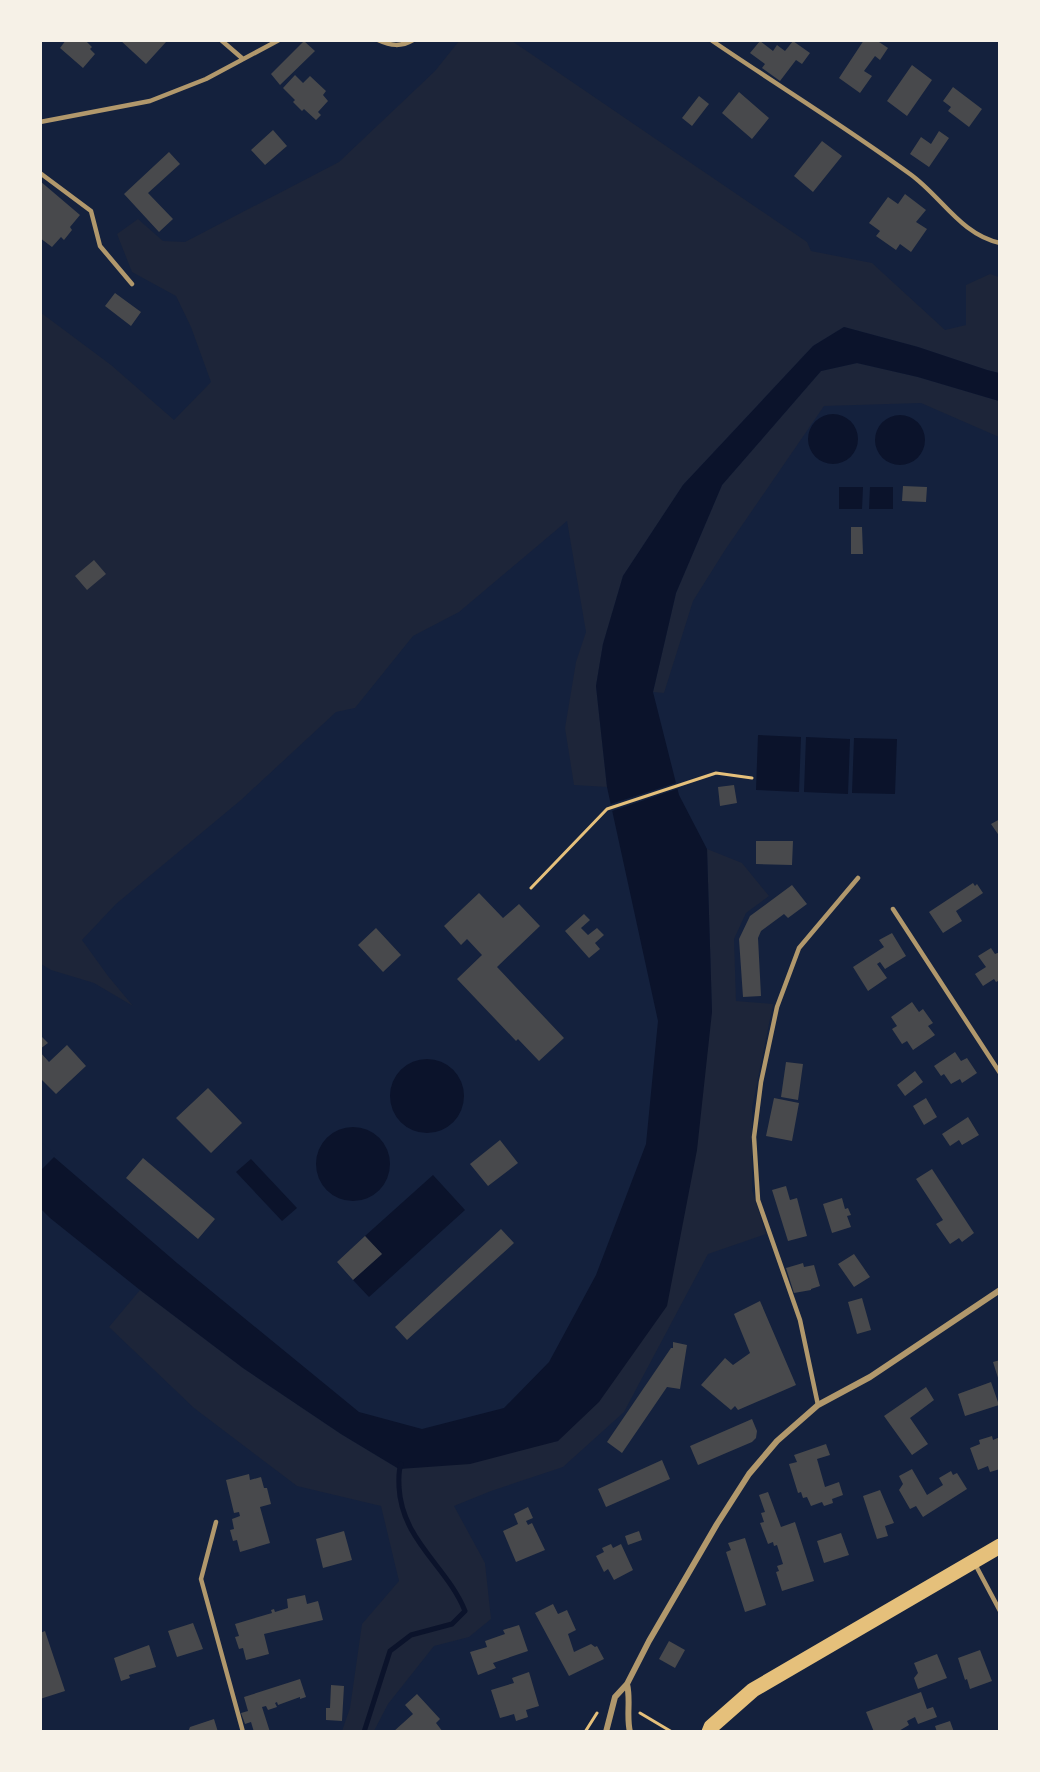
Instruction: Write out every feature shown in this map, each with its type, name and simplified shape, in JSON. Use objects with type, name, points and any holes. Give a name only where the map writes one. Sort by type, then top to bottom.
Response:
[{"type":"main road","points":[[694,1731],[710,1729],[753,1690],[999,1546]]},
{"type":"street","points":[[606,1731],[615,1697],[627,1684],[636,1663],[671,1602],[749,1474],[777,1441],[818,1405],[870,1377],[999,1290]]},
{"type":"street","points":[[627,1684],[630,1731]]},
{"type":"lane","points":[[221,40],[243,59]]},
{"type":"lane","points":[[40,122],[150,101],[206,79],[279,40]]},
{"type":"lane","points":[[378,40],[386,44],[403,46],[413,40]]},
{"type":"lane","points":[[711,40],[912,175],[967,228],[988,241],[999,243]]},
{"type":"lane","points":[[40,173],[91,211],[100,246],[132,284]]},
{"type":"lane","points":[[818,1405],[800,1320],[758,1200],[754,1137],[761,1082],[777,1008],[799,948],[858,878]]},
{"type":"lane","points":[[893,909],[999,1073]]},
{"type":"lane","points":[[216,1522],[201,1579],[243,1731]]},
{"type":"lane","points":[[974,1562],[999,1611]]},
{"type":"path","points":[[531,888],[607,809],[716,773],[752,778]]},
{"type":"path","points":[[585,1731],[601,1707]]},
{"type":"path","points":[[627,1710],[640,1713],[672,1731]]},
{"type":"shaded area","points":[[459,41],[512,41],[807,242],[811,251],[872,263],[945,330],[966,325],[966,285],[990,274],[999,277],[999,373],[918,347],[844,327],[813,346],[683,485],[623,576],[603,644],[596,686],[607,787],[574,785],[565,728],[576,662],[586,632],[567,521],[459,612],[413,636],[355,708],[336,712],[241,800],[116,904],[82,940],[133,1006],[94,983],[51,970],[41,964],[40,312],[111,365],[174,420],[211,382],[191,327],[176,296],[132,272],[117,234],[138,219],[163,241],[185,242],[339,162],[435,71]]},
{"type":"shaded area","points":[[844,327],[918,347],[999,373],[999,401],[918,377],[857,363],[821,371],[722,485],[676,593],[653,692],[679,795],[707,849],[712,1012],[697,1150],[667,1306],[599,1402],[558,1441],[470,1464],[399,1469],[341,1434],[243,1368],[50,1218],[41,1209],[40,1145],[177,1263],[359,1412],[422,1429],[504,1408],[549,1362],[596,1275],[646,1144],[658,1021],[607,787],[596,686],[603,644],[623,576],[683,485],[813,346]]},
{"type":"shaded area","points":[[857,363],[918,377],[999,401],[999,437],[921,403],[824,406],[725,550],[693,601],[664,693],[653,692],[676,593],[722,485],[821,371]]},
{"type":"shaded area","points":[[828,414],[838,414],[851,421],[858,434],[858,444],[851,457],[838,464],[828,464],[819,460],[812,453],[808,444],[808,434],[812,425],[819,418]]},
{"type":"shaded area","points":[[895,415],[905,415],[918,422],[925,435],[925,445],[918,458],[905,465],[895,465],[886,461],[879,454],[875,445],[875,435],[879,426],[886,419]]},
{"type":"shaded area","points":[[839,487],[863,487],[862,509],[839,509]]},
{"type":"shaded area","points":[[870,487],[893,487],[893,509],[869,509]]},
{"type":"shaded area","points":[[758,735],[801,737],[799,792],[756,790]]},
{"type":"shaded area","points":[[806,737],[850,739],[848,794],[804,792]]},
{"type":"shaded area","points":[[854,738],[897,739],[895,794],[852,793]]},
{"type":"shaded area","points":[[707,849],[742,863],[769,896],[746,913],[734,939],[736,1001],[773,1004],[752,1108],[752,1190],[766,1234],[708,1254],[624,1412],[563,1467],[454,1506],[485,1563],[491,1619],[469,1637],[434,1646],[388,1704],[374,1731],[342,1731],[350,1708],[362,1624],[399,1581],[381,1506],[297,1486],[194,1408],[109,1327],[140,1290],[243,1368],[341,1434],[399,1469],[558,1441],[712,1012]]},
{"type":"shaded area","points":[[420,1059],[434,1059],[448,1065],[458,1075],[464,1089],[464,1103],[458,1117],[448,1127],[434,1133],[420,1133],[406,1127],[396,1117],[390,1103],[390,1089],[396,1075],[406,1065]]},
{"type":"shaded area","points":[[346,1127],[360,1127],[374,1133],[384,1143],[390,1157],[390,1171],[384,1185],[374,1195],[360,1201],[346,1201],[332,1195],[322,1185],[316,1171],[316,1157],[322,1143],[332,1133]]},
{"type":"shaded area","points":[[251,1159],[297,1208],[282,1221],[236,1172]]},
{"type":"shaded area","points":[[433,1175],[465,1210],[369,1297],[353,1280],[382,1254],[365,1236]]},
{"type":"pier","points":[[679,782],[680,788],[609,812],[608,805]]},
{"type":"pier","points":[[41,1144],[56,1155],[41,1170]]},
{"type":"building","points":[[66,40],[85,40],[92,47],[90,49],[95,54],[83,68],[60,48]]},
{"type":"building","points":[[120,40],[164,40],[166,42],[146,64]]},
{"type":"building","points":[[864,40],[876,40],[888,48],[880,60],[875,56],[864,71],[872,76],[860,93],[839,78]]},
{"type":"building","points":[[304,41],[315,51],[280,85],[271,74]]},
{"type":"building","points":[[760,41],[773,51],[777,45],[785,51],[793,41],[810,53],[802,64],[796,60],[780,81],[762,68],[765,64],[750,53]]},
{"type":"building","points":[[912,65],[932,80],[907,116],[887,101]]},
{"type":"building","points":[[295,75],[303,83],[310,76],[326,91],[323,95],[328,101],[318,112],[321,115],[316,120],[304,109],[302,111],[283,88]]},
{"type":"building","points":[[953,87],[982,109],[969,127],[948,111],[951,107],[943,101]]},
{"type":"building","points":[[739,92],[769,118],[752,139],[722,113]]},
{"type":"building","points":[[699,96],[709,104],[692,126],[682,118]]},
{"type":"building","points":[[273,130],[287,146],[265,165],[251,150]]},
{"type":"building","points":[[939,131],[949,138],[929,167],[910,154],[921,137],[931,144]]},
{"type":"building","points":[[822,141],[842,156],[813,192],[794,176]]},
{"type":"building","points":[[169,152],[180,164],[148,193],[173,219],[159,232],[124,194]]},
{"type":"building","points":[[40,181],[80,215],[70,227],[72,230],[64,240],[61,237],[52,247],[40,238]]},
{"type":"building","points":[[905,194],[926,210],[916,222],[927,229],[911,252],[900,244],[896,250],[876,236],[880,231],[869,223],[888,197],[898,204]]},
{"type":"building","points":[[115,293],[141,312],[131,326],[105,306]]},
{"type":"building","points":[[903,486],[927,487],[926,502],[902,501]]},
{"type":"building","points":[[851,527],[862,527],[863,554],[851,554]]},
{"type":"building","points":[[94,560],[106,574],[87,590],[75,576]]},
{"type":"building","points":[[734,785],[737,803],[720,806],[718,787]]},
{"type":"building","points":[[1000,819],[1000,837],[991,824]]},
{"type":"building","points":[[756,841],[793,841],[792,865],[756,864]]},
{"type":"building","points":[[973,883],[975,886],[977,884],[983,893],[956,911],[962,921],[943,933],[929,912]]},
{"type":"building","points":[[792,885],[807,904],[788,918],[784,914],[761,931],[758,938],[761,996],[743,997],[739,939],[750,916]]},
{"type":"building","points":[[479,893],[503,918],[519,904],[540,926],[497,967],[564,1038],[539,1061],[518,1039],[516,1041],[457,979],[482,955],[467,939],[461,945],[444,926]]},
{"type":"building","points":[[584,914],[590,920],[581,928],[588,935],[597,928],[604,935],[595,943],[600,949],[589,958],[565,931]]},
{"type":"building","points":[[376,928],[401,955],[383,972],[358,945]]},
{"type":"building","points":[[892,933],[906,956],[885,969],[880,962],[877,964],[887,978],[868,991],[853,967],[884,947],[879,940]]},
{"type":"building","points":[[991,948],[995,954],[1000,952],[1000,980],[996,982],[994,979],[983,986],[975,974],[986,967],[978,956]]},
{"type":"building","points":[[912,1002],[919,1012],[923,1009],[933,1023],[928,1026],[935,1035],[913,1050],[907,1041],[902,1044],[892,1029],[897,1026],[891,1017]]},
{"type":"building","points":[[40,1035],[48,1043],[40,1049]]},
{"type":"building","points":[[67,1045],[86,1066],[56,1094],[40,1078],[40,1052],[49,1062]]},
{"type":"building","points":[[955,1052],[961,1061],[967,1058],[977,1073],[962,1083],[960,1079],[951,1084],[934,1066]]},
{"type":"building","points":[[786,1062],[803,1064],[798,1100],[781,1097]]},
{"type":"building","points":[[915,1071],[923,1082],[905,1096],[897,1085]]},
{"type":"building","points":[[208,1088],[242,1123],[211,1153],[176,1118]]},
{"type":"building","points":[[774,1098],[799,1103],[792,1141],[766,1136]]},
{"type":"building","points":[[926,1098],[937,1117],[924,1125],[913,1106]]},
{"type":"building","points":[[968,1117],[979,1135],[962,1145],[959,1140],[950,1146],[942,1134]]},
{"type":"building","points":[[500,1140],[518,1163],[488,1186],[470,1164]]},
{"type":"building","points":[[143,1158],[215,1219],[198,1239],[126,1178]]},
{"type":"building","points":[[932,1169],[974,1233],[962,1242],[959,1238],[950,1244],[936,1224],[943,1220],[916,1179]]},
{"type":"building","points":[[786,1186],[790,1200],[797,1198],[807,1236],[788,1241],[772,1190]]},
{"type":"building","points":[[842,1198],[845,1209],[848,1208],[851,1215],[847,1216],[851,1227],[832,1233],[823,1204]]},
{"type":"building","points":[[501,1229],[514,1243],[407,1340],[395,1327]]},
{"type":"building","points":[[365,1236],[382,1254],[353,1280],[337,1262]]},
{"type":"building","points":[[854,1254],[870,1277],[854,1287],[838,1264]]},
{"type":"building","points":[[803,1263],[804,1267],[814,1265],[820,1286],[794,1293],[786,1268]]},
{"type":"building","points":[[862,1298],[871,1330],[857,1334],[848,1302]]},
{"type":"building","points":[[760,1301],[796,1385],[738,1410],[735,1406],[731,1410],[701,1385],[725,1358],[733,1365],[750,1353],[734,1314]]},
{"type":"building","points":[[673,1342],[687,1345],[680,1389],[667,1387],[622,1453],[607,1442],[673,1348]]},
{"type":"building","points":[[1000,1360],[1000,1381],[999,1381],[993,1362]]},
{"type":"building","points":[[991,1382],[999,1405],[965,1416],[958,1394]]},
{"type":"building","points":[[926,1387],[934,1400],[910,1418],[928,1444],[912,1455],[884,1416]]},
{"type":"building","points":[[752,1419],[757,1431],[756,1438],[752,1442],[698,1465],[690,1446]]},
{"type":"building","points":[[992,1436],[993,1440],[1000,1437],[1000,1469],[990,1472],[988,1466],[978,1470],[970,1448],[980,1444],[979,1440]]},
{"type":"building","points":[[826,1444],[830,1455],[817,1459],[825,1487],[839,1482],[843,1495],[832,1499],[833,1503],[824,1506],[822,1502],[811,1506],[807,1497],[803,1498],[801,1492],[798,1493],[789,1464],[797,1462],[794,1455]]},
{"type":"building","points":[[662,1460],[670,1479],[606,1507],[598,1489]]},
{"type":"building","points":[[912,1469],[927,1495],[943,1485],[939,1478],[951,1471],[953,1475],[957,1473],[967,1489],[923,1517],[916,1506],[910,1509],[899,1490],[903,1484],[899,1476]]},
{"type":"building","points":[[249,1474],[250,1480],[261,1477],[264,1488],[267,1488],[271,1504],[260,1507],[270,1543],[240,1552],[237,1540],[233,1541],[230,1530],[234,1529],[232,1519],[240,1516],[239,1512],[234,1513],[226,1480]]},
{"type":"building","points":[[880,1490],[894,1523],[885,1526],[888,1536],[877,1539],[863,1496]]},
{"type":"building","points":[[768,1492],[781,1527],[795,1522],[814,1581],[782,1591],[776,1572],[779,1571],[777,1566],[783,1564],[777,1545],[774,1546],[773,1542],[768,1544],[760,1523],[764,1522],[761,1513],[765,1512],[759,1495]]},
{"type":"building","points":[[528,1507],[533,1518],[526,1521],[528,1525],[532,1523],[545,1550],[516,1562],[503,1531],[518,1524],[514,1514]]},
{"type":"building","points":[[344,1531],[352,1560],[323,1568],[316,1539]]},
{"type":"building","points":[[639,1531],[642,1540],[628,1545],[625,1536]]},
{"type":"building","points":[[841,1533],[849,1555],[824,1563],[817,1541]]},
{"type":"building","points":[[745,1538],[766,1605],[745,1612],[726,1552],[731,1550],[728,1543]]},
{"type":"building","points":[[611,1544],[613,1548],[621,1544],[633,1570],[614,1580],[608,1569],[604,1572],[596,1556],[604,1552],[602,1548]]},
{"type":"building","points":[[305,1595],[307,1604],[318,1601],[323,1620],[264,1634],[269,1654],[246,1660],[243,1648],[239,1649],[235,1637],[239,1636],[235,1624],[272,1613],[271,1610],[274,1609],[275,1612],[288,1608],[287,1599]]},
{"type":"building","points":[[553,1604],[558,1614],[567,1610],[576,1630],[568,1634],[574,1652],[591,1644],[597,1646],[604,1659],[569,1676],[535,1613]]},
{"type":"building","points":[[193,1623],[203,1649],[177,1657],[168,1631]]},
{"type":"building","points":[[519,1625],[528,1651],[493,1663],[496,1668],[478,1675],[470,1652],[487,1647],[485,1641],[505,1634],[503,1630]]},
{"type":"building","points":[[45,1631],[65,1691],[40,1699],[40,1633]]},
{"type":"building","points":[[669,1641],[685,1650],[675,1668],[659,1659]]},
{"type":"building","points":[[149,1645],[156,1667],[129,1675],[130,1678],[121,1681],[114,1658]]},
{"type":"building","points":[[980,1650],[992,1681],[970,1689],[958,1658]]},
{"type":"building","points":[[937,1654],[947,1678],[918,1689],[914,1678],[918,1673],[914,1663]]},
{"type":"building","points":[[529,1672],[539,1706],[526,1710],[528,1717],[516,1721],[514,1714],[500,1718],[491,1690],[514,1683],[512,1678]]},
{"type":"building","points":[[300,1679],[306,1697],[278,1705],[277,1702],[275,1703],[277,1707],[268,1710],[266,1706],[262,1707],[270,1732],[254,1732],[251,1722],[245,1724],[241,1713],[248,1711],[244,1697]]},
{"type":"building","points":[[331,1685],[344,1686],[342,1721],[326,1720],[326,1708],[330,1708]]},
{"type":"building","points":[[921,1692],[927,1709],[933,1707],[937,1717],[918,1724],[915,1717],[907,1721],[909,1725],[897,1732],[874,1732],[866,1712]]},
{"type":"building","points":[[417,1694],[440,1719],[436,1723],[443,1732],[393,1732],[413,1714],[405,1705]]},
{"type":"building","points":[[214,1719],[218,1732],[188,1732],[190,1727]]},
{"type":"building","points":[[950,1721],[954,1732],[937,1732],[935,1726]]},
{"type":"waterway","points":[[364,1732],[390,1651],[411,1635],[452,1624],[465,1611],[448,1580],[416,1538],[408,1523],[399,1487],[401,1464]]}]
